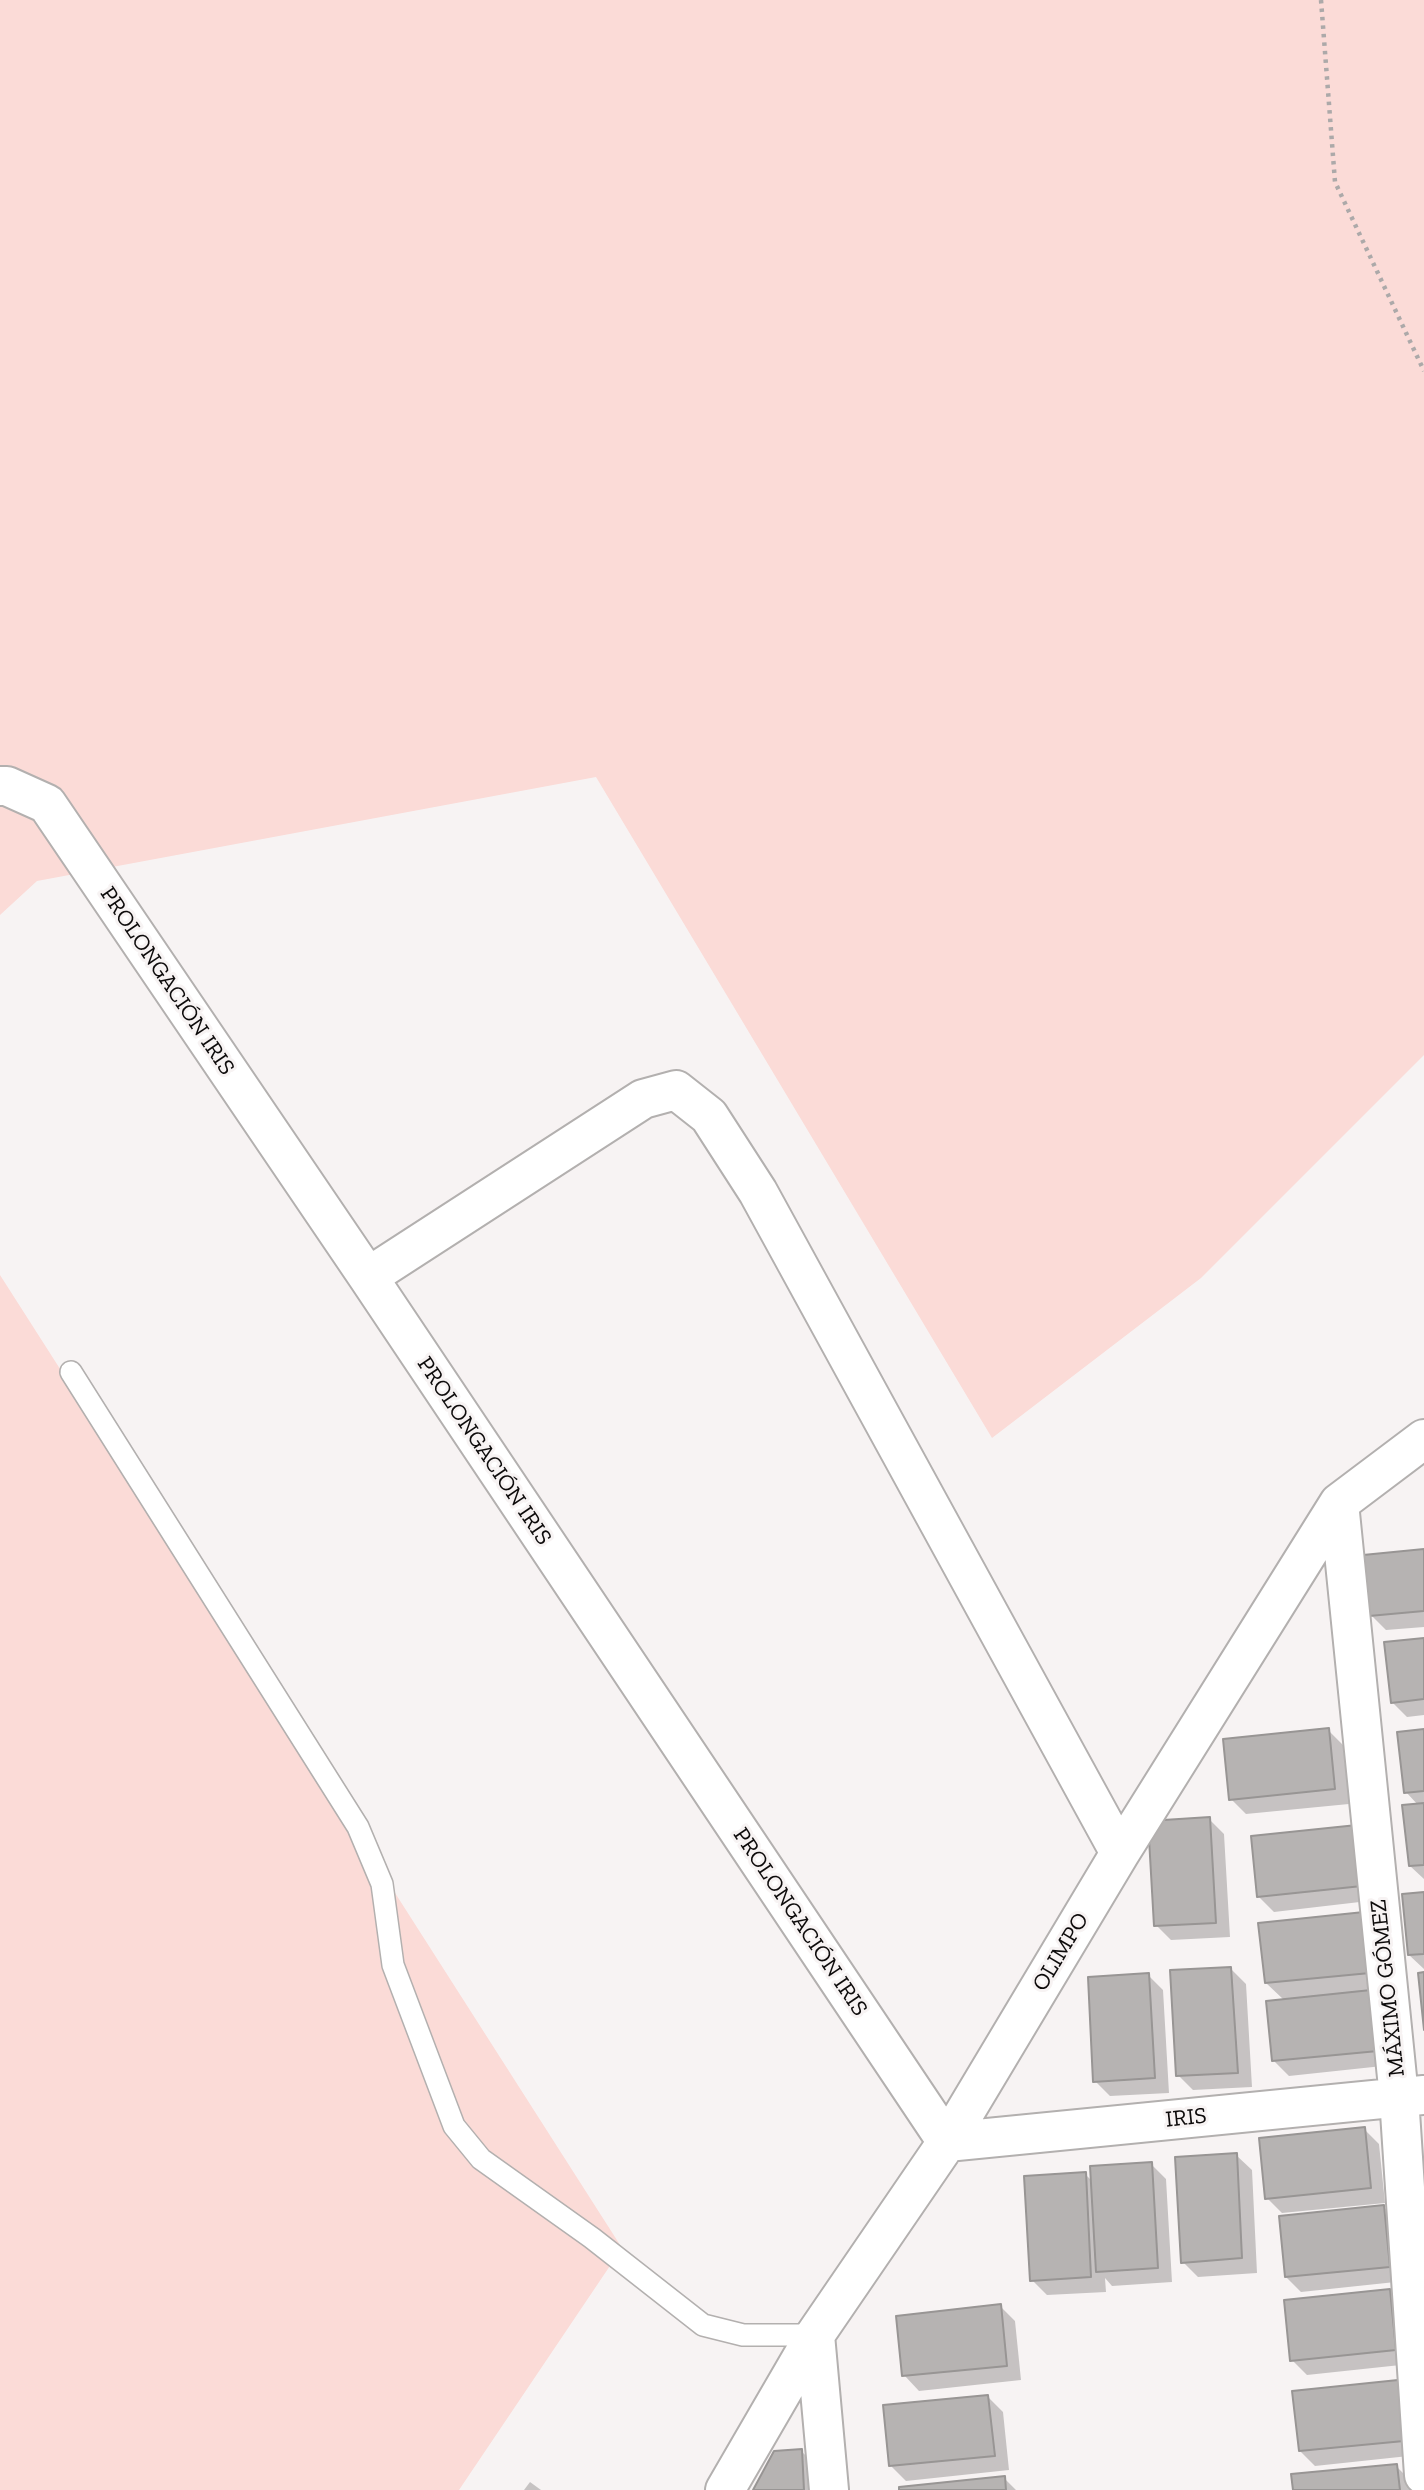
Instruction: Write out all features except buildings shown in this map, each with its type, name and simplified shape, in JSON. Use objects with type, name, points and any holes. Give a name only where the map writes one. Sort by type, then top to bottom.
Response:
[{"type":"street","name":"PROLONGACIÓN IRIS","points":[[0,786],[7,786],[47,804],[947,2142]]},
{"type":"street","points":[[368,1278],[643,1100],[676,1090],[709,1116],[758,1192],[1120,1853]]},
{"type":"street","name":"OLIMPO","points":[[725,2490],[815,2335],[947,2142],[1120,1853],[1339,1503],[1424,1439]]},
{"type":"street","name":"MÁXIMO GÓMEZ","points":[[1339,1503],[1412,2096],[1424,2475]]},
{"type":"street","name":"IRIS","points":[[947,2142],[1412,2096]]},
{"type":"street","points":[[815,2335],[829,2490]]},
{"type":"lane","points":[[71,1373],[358,1827],[382,1884],[393,1965],[454,2126],[481,2160],[592,2238],[703,2325],[743,2335],[815,2335]]},
{"type":"path","points":[[1321,0],[1335,182],[1424,371]]},
{"type":"shaded area","points":[[0,0],[1424,0],[1424,1055],[1201,1278],[992,1438],[596,777],[37,881],[0,915]]},
{"type":"shaded area","points":[[0,1275],[622,2248],[459,2490],[0,2490]]}]
